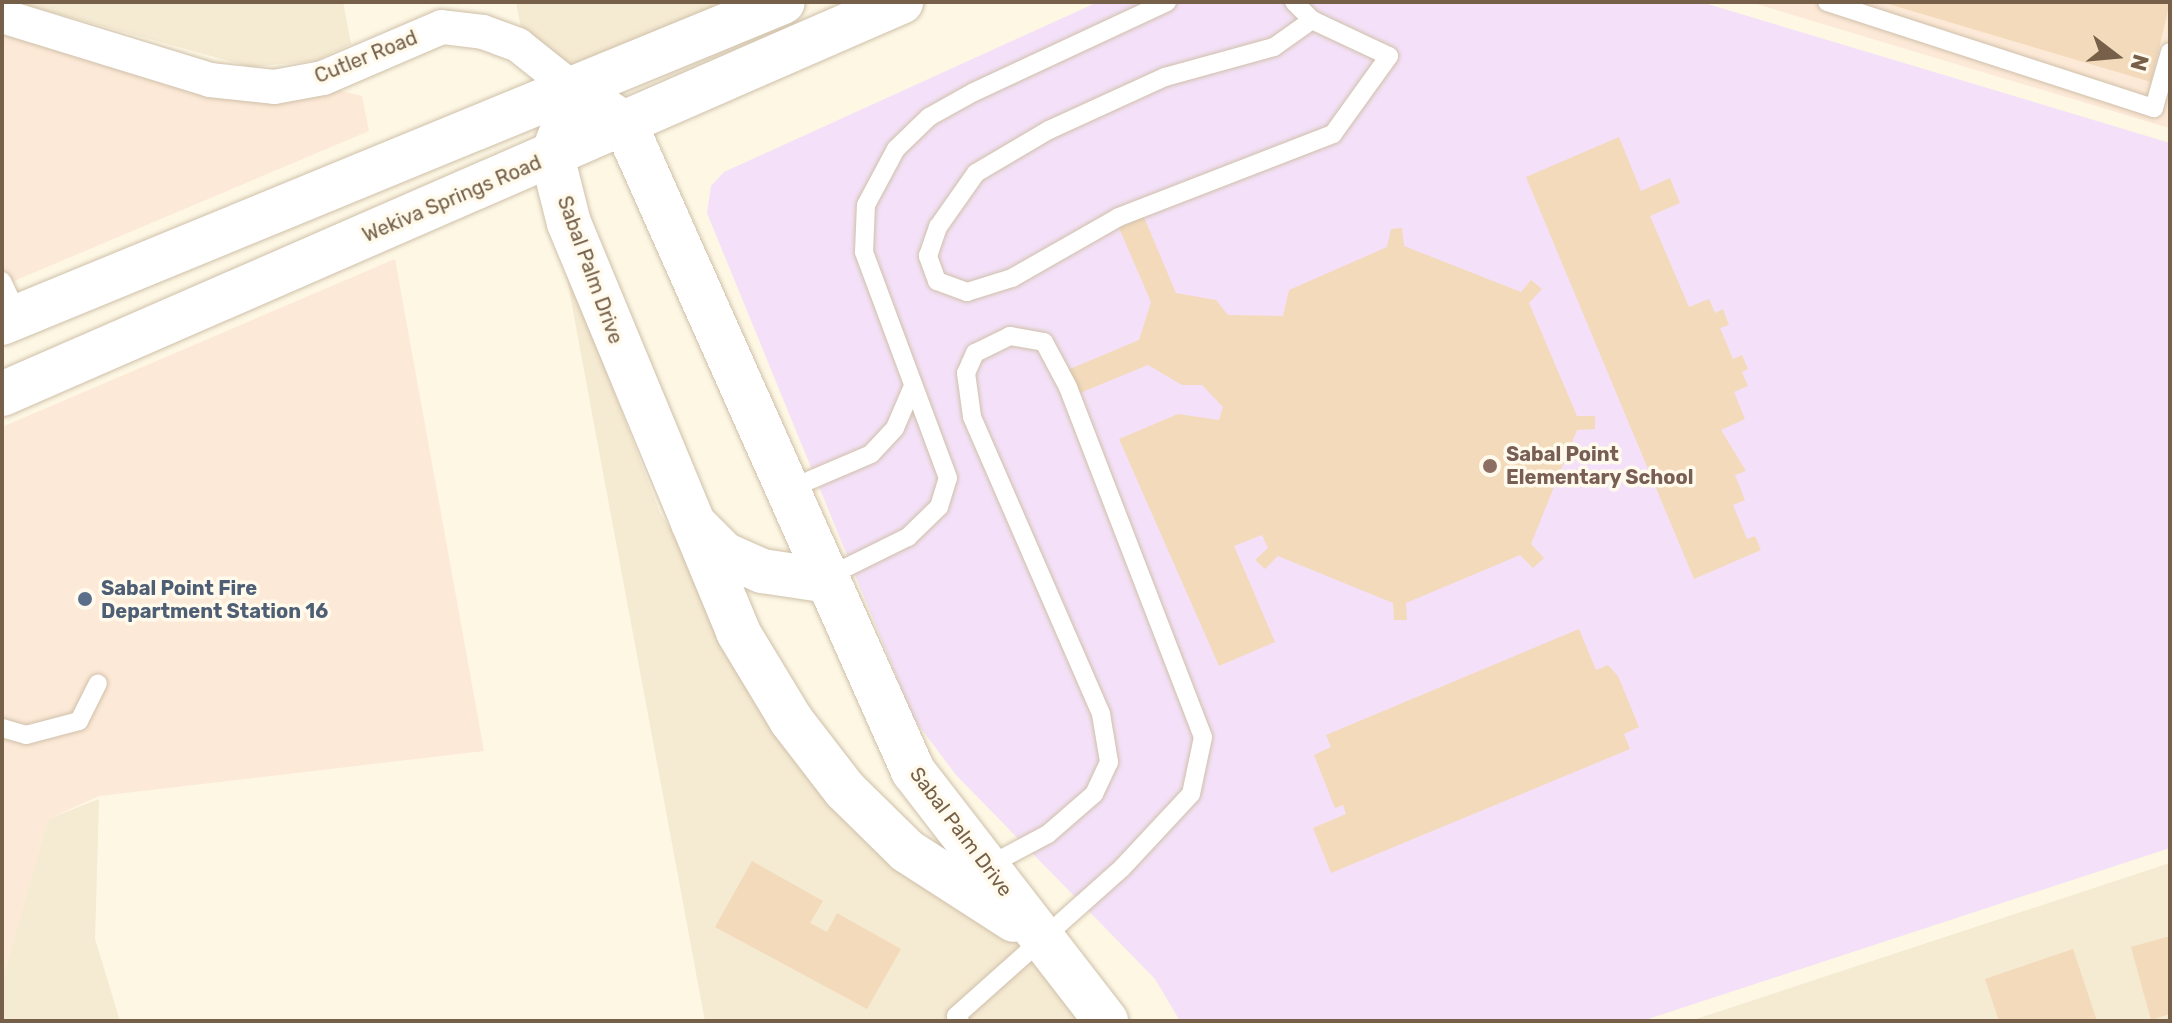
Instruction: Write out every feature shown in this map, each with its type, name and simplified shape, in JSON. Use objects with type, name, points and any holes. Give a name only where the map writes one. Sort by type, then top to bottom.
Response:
[{"type":"street","points":[[43,377],[7,307],[577,92],[783,2]]},
{"type":"street","name":"Wekiva Springs Road","points":[[2,394],[901,2]]},
{"type":"street","name":"Cutler Road","points":[[2,16],[210,80],[274,87],[323,78],[442,27],[483,32],[518,45],[577,92]]},
{"type":"street","points":[[577,92],[625,124]]},
{"type":"street","points":[[552,156],[577,92]]},
{"type":"street","name":"Sabal Palm Drive","points":[[625,124],[822,580],[913,771],[1106,1021]]},
{"type":"street","name":"Sabal Palm Drive","points":[[552,156],[569,223],[686,515],[738,632],[791,720],[845,790],[907,851],[1039,936]]},
{"type":"street","points":[[477,188],[520,192],[569,223]]},
{"type":"street","points":[[686,515],[724,554],[762,571],[822,580]]},
{"type":"lane","points":[[822,580],[908,537],[939,507],[948,478],[943,451],[913,386],[864,252],[866,205],[896,149],[929,117],[974,92],[1167,2]]},
{"type":"lane","points":[[1294,2],[1312,20],[1389,56],[1333,134],[1119,217],[1012,278],[967,292],[937,281],[928,256],[938,227],[976,173],[1049,130],[1165,77],[1274,47],[1312,20]]},
{"type":"lane","points":[[1827,2],[2154,108],[2170,52]]},
{"type":"lane","points":[[960,1021],[956,1016],[1039,936],[1122,868],[1191,794],[1203,737],[1068,387],[1044,342],[1010,336],[975,353],[966,373],[972,417],[1101,714],[1109,762],[1094,794],[1048,834],[986,867]]},
{"type":"lane","points":[[784,492],[871,454],[895,428],[913,386]]},
{"type":"lane","points":[[2,728],[26,735],[79,721],[98,683]]},
{"type":"shaded area","points":[[15,2],[343,2],[351,44],[315,61],[251,67]]},
{"type":"shaded area","points":[[516,2],[737,2],[579,72],[521,28]]},
{"type":"shaded area","name":"Sabal Point Elementary School","points":[[1098,2],[1701,2],[2170,143],[2170,848],[1642,1021],[1180,1021],[1155,979],[956,775],[914,719],[707,213],[711,186],[724,172]]},
{"type":"shaded area","points":[[1750,2],[2170,2],[2170,128],[2169,128]]},
{"type":"shaded area","points":[[2,33],[205,96],[279,104],[338,90],[362,96],[369,131],[2,286]]},
{"type":"shaded area","points":[[563,257],[660,513],[894,862],[1025,948],[1086,1021],[705,1021]]},
{"type":"shaded area","points":[[395,259],[484,751],[99,796],[48,819],[2,980],[2,427]]},
{"type":"shaded area","points":[[99,799],[95,939],[120,1021],[2,1021],[2,980],[48,819]]},
{"type":"shaded area","points":[[2170,863],[2170,1021],[1690,1021]]},
{"type":"building","points":[[1885,2],[2170,2],[2151,82],[1885,3]]},
{"type":"building","points":[[1619,137],[1641,191],[1670,178],[1680,203],[1650,216],[1689,307],[1709,299],[1715,313],[1723,309],[1729,325],[1720,328],[1733,359],[1742,355],[1748,369],[1742,372],[1748,386],[1734,392],[1745,419],[1721,430],[1746,471],[1735,475],[1745,500],[1733,505],[1747,539],[1755,536],[1761,550],[1694,579],[1526,177]]},
{"type":"building","points":[[1144,217],[1176,293],[1216,300],[1228,315],[1283,316],[1289,290],[1387,247],[1391,229],[1402,228],[1404,246],[1521,292],[1531,280],[1542,289],[1529,303],[1577,416],[1595,416],[1595,429],[1577,430],[1531,544],[1544,558],[1533,568],[1520,555],[1406,603],[1407,620],[1394,620],[1393,603],[1278,556],[1265,569],[1255,560],[1268,548],[1262,535],[1234,546],[1275,642],[1219,666],[1119,439],[1178,414],[1219,420],[1223,407],[1202,385],[1182,385],[1148,365],[1075,395],[1065,371],[1139,340],[1151,302],[1119,228]]},
{"type":"building","points":[[1579,629],[1596,670],[1608,665],[1618,676],[1639,727],[1624,734],[1630,749],[1331,873],[1313,828],[1346,814],[1343,805],[1335,808],[1314,755],[1331,747],[1326,735]]},
{"type":"building","points":[[752,861],[823,901],[810,923],[827,932],[837,913],[901,949],[867,1009],[715,927]]},
{"type":"building","points":[[2170,936],[2170,1014],[2151,1020],[2131,947]]},
{"type":"building","points":[[2073,949],[2097,1021],[1999,1021],[1985,979]]},
{"type":"place","name":"Sabal Point Elementary School","points":[[1490,466]]},
{"type":"place","name":"Sabal Point Fire Department Station 16","points":[[85,599]]}]
